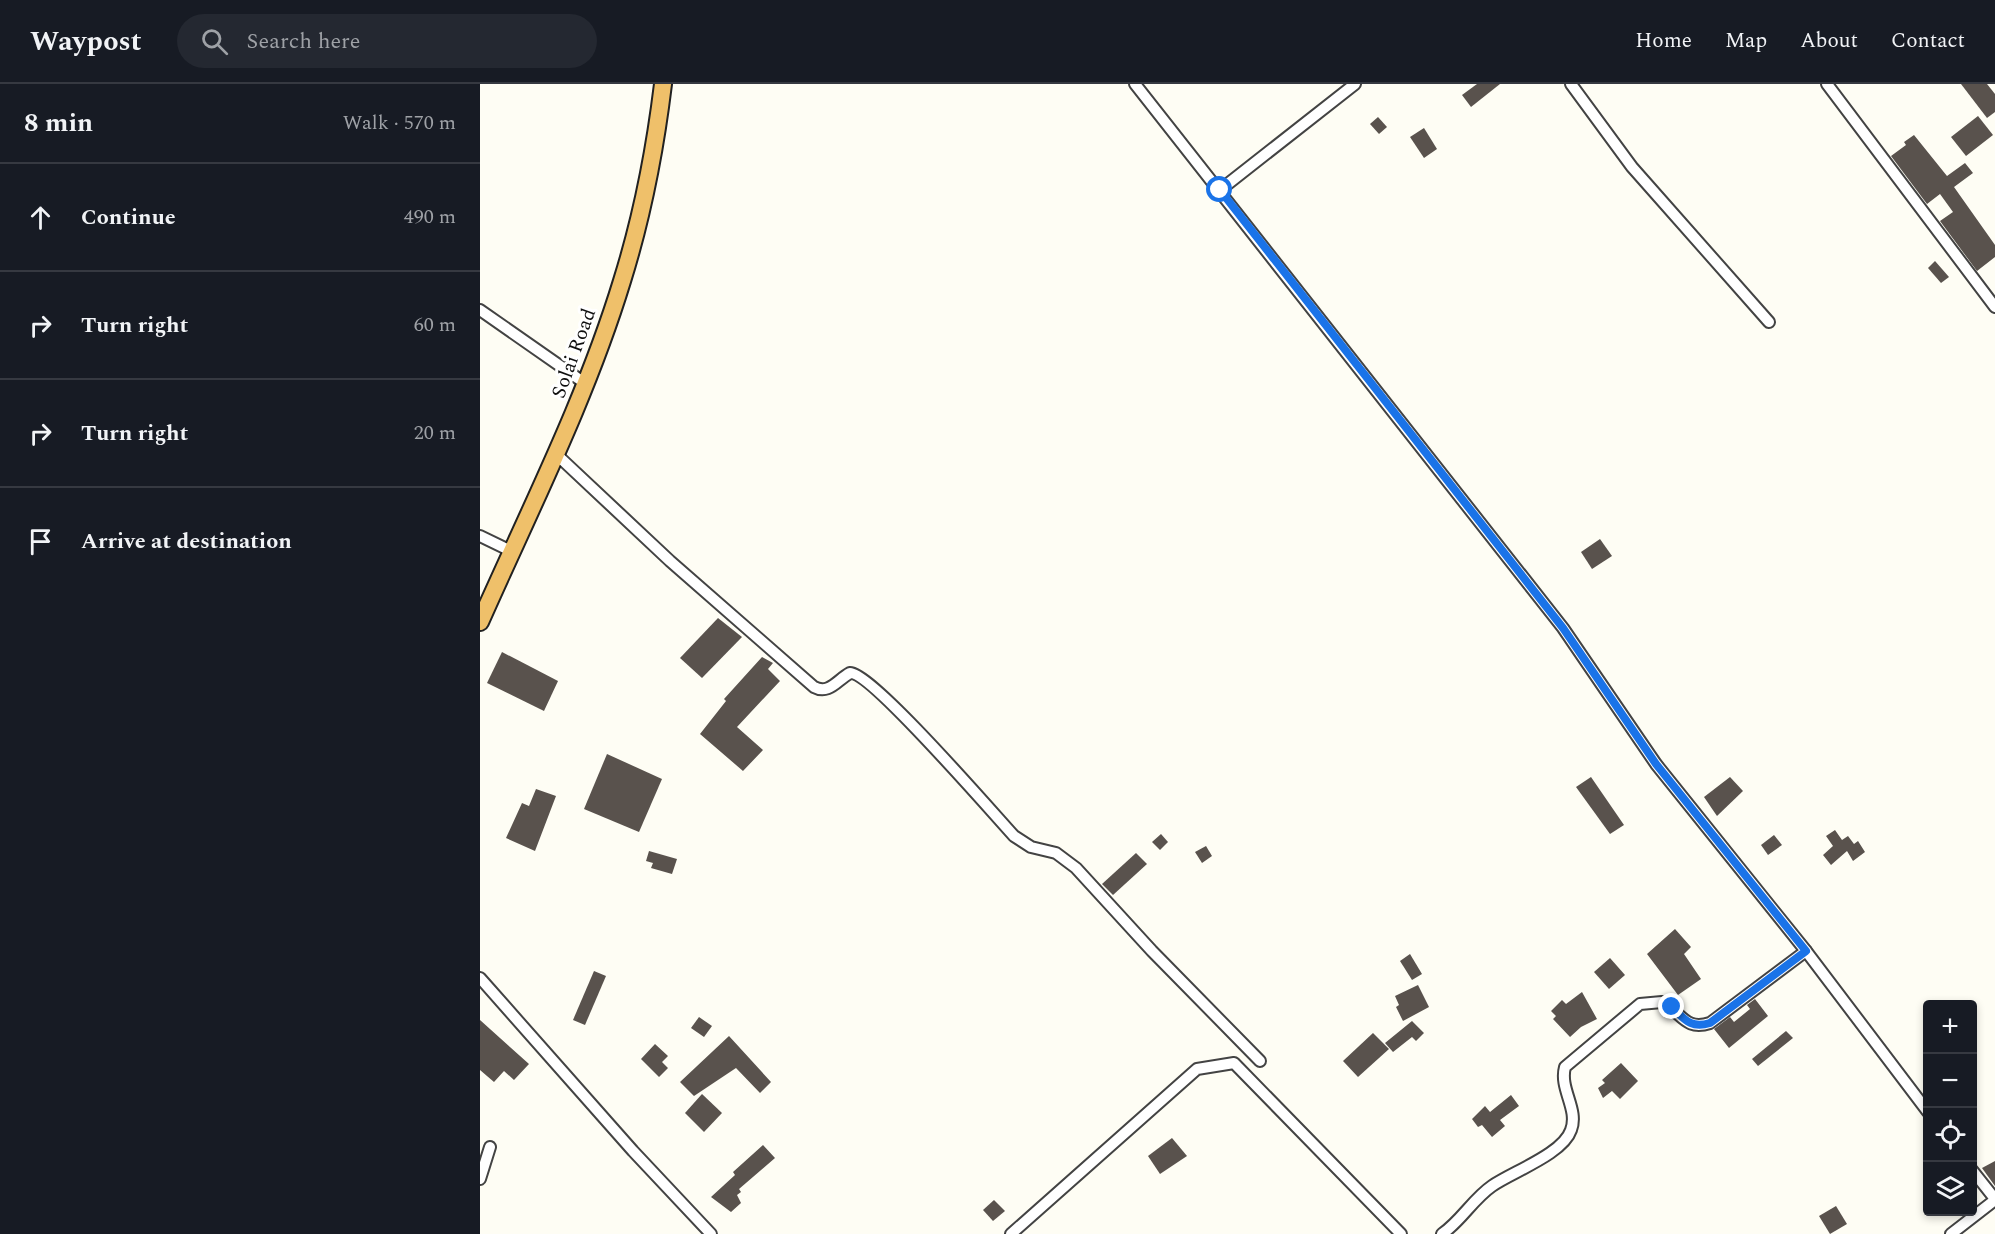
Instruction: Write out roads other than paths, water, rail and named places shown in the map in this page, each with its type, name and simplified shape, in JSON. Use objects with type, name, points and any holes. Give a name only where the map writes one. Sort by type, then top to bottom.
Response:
[{"type":"highway","name":"Solai Road","points":[[480,622],[586,384],[622,280],[645,190],[663,84]]},
{"type":"street","points":[[1135,84],[1563,628],[1656,764],[1806,951],[1925,1108]]},
{"type":"street","points":[[1220,190],[1355,84]]},
{"type":"street","points":[[1571,84],[1632,168],[1768,322]]},
{"type":"street","points":[[1827,84],[1995,308]]},
{"type":"street","points":[[480,310],[586,384]]},
{"type":"street","points":[[556,454],[670,561],[814,687],[828,690],[850,673],[860,675],[897,710],[1014,836],[1031,847],[1056,853],[1076,868],[1152,951],[1260,1061]]},
{"type":"street","points":[[480,536],[511,551]]},
{"type":"street","points":[[1442,1234],[1456,1224],[1492,1186],[1558,1146],[1571,1133],[1574,1119],[1564,1087],[1565,1067],[1640,1004],[1662,1002],[1689,1024],[1701,1026],[1710,1023],[1806,951]]},
{"type":"street","points":[[480,978],[633,1151],[711,1234]]},
{"type":"street","points":[[1011,1234],[1197,1069],[1234,1063],[1401,1234]]},
{"type":"street","points":[[480,1179],[490,1147]]},
{"type":"street","points":[[1951,1234],[1995,1199],[1977,1176]]}]
